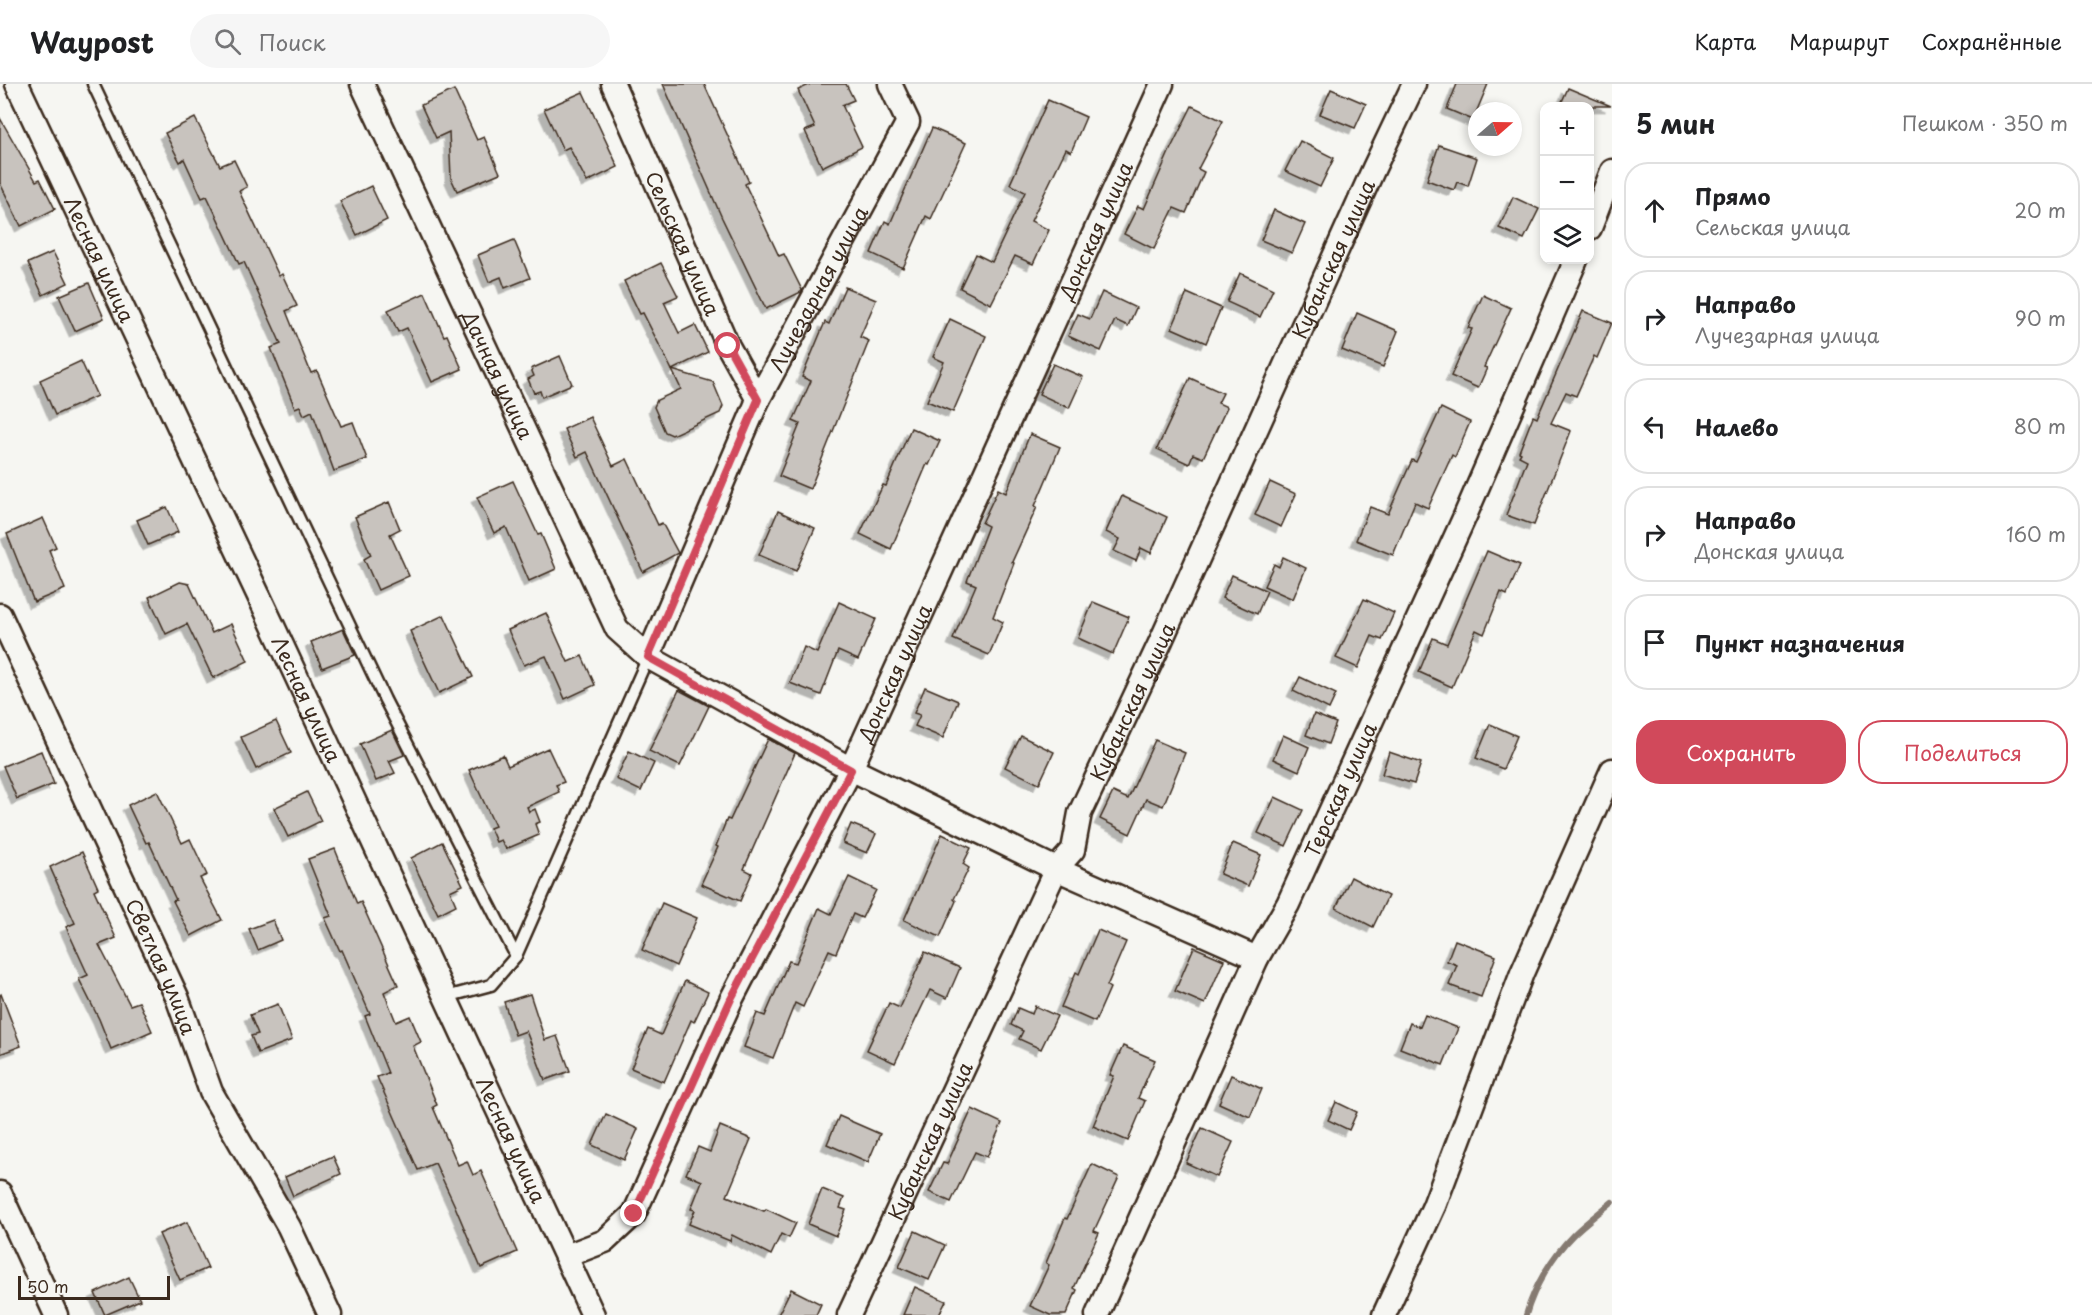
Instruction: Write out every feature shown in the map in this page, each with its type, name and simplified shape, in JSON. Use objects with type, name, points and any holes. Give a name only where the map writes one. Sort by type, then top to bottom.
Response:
[{"type":"street","name":"Лесная улица","points":[[17,84],[593,1315]]},
{"type":"street","name":"Дачная улица","points":[[362,84],[617,629],[648,657],[851,770],[1056,869],[1257,958]]},
{"type":"street","name":"Сельская улица","points":[[613,84],[728,346],[758,400]]},
{"type":"street","name":"Лучезарная улица","points":[[648,657],[758,400],[908,122],[890,84]]},
{"type":"street","name":"Донская улица","points":[[566,1256],[606,1241],[634,1214],[731,999],[851,770],[1162,84]]},
{"type":"street","name":"Кубанская улица","points":[[849,1315],[1056,869],[1073,850],[1080,813],[1165,632],[1414,84]]},
{"type":"street","points":[[1594,218],[1612,171]]},
{"type":"street","name":"Терская улица","points":[[1097,1315],[1257,958],[1288,904],[1465,516],[1574,264]]},
{"type":"street","name":"Светлая улица","points":[[0,615],[177,997],[211,1092],[289,1227],[330,1315]]},
{"type":"street","points":[[1384,1315],[1434,1206],[1522,973],[1612,770]]},
{"type":"street","points":[[0,1193],[56,1315]]},
{"type":"lane","points":[[93,84],[385,700],[516,956]]},
{"type":"lane","points":[[446,997],[491,984],[516,956],[648,657]]},
{"type":"building","points":[[663,84],[704,84],[749,182],[745,184],[779,256],[784,254],[801,292],[766,309],[722,218]]},
{"type":"building","points":[[811,84],[846,84],[854,100],[842,105],[862,147],[822,167],[805,131],[815,127],[798,90]]},
{"type":"building","points":[[1457,84],[1488,84],[1480,102],[1468,102],[1468,118],[1447,109]]},
{"type":"building","points":[[1568,88],[1611,106],[1594,106],[1594,102],[1562,102]]},
{"type":"building","points":[[1331,89],[1366,104],[1355,128],[1320,114]]},
{"type":"building","points":[[454,90],[477,140],[484,137],[500,173],[457,191],[451,178],[449,132],[436,138],[421,105]]},
{"type":"building","points":[[583,92],[618,167],[587,182],[569,147],[563,150],[544,109]]},
{"type":"building","points":[[1048,100],[1086,117],[1071,152],[1066,149],[1031,221],[1049,230],[1033,264],[1015,256],[991,304],[960,288],[976,254],[992,262],[1025,192],[1010,184]]},
{"type":"building","points":[[1192,106],[1223,121],[1198,169],[1204,172],[1186,213],[1174,208],[1154,249],[1124,234],[1138,206],[1144,209]]},
{"type":"building","points":[[0,118],[36,181],[40,179],[55,209],[21,226],[0,183]]},
{"type":"building","points":[[195,118],[220,166],[234,160],[247,187],[239,191],[279,276],[282,274],[297,306],[286,311],[311,373],[317,371],[341,426],[353,422],[367,459],[334,471],[312,411],[304,415],[300,406],[295,408],[271,348],[281,344],[244,262],[239,264],[207,196],[202,198],[184,159],[180,162],[165,133]]},
{"type":"building","points":[[932,128],[966,143],[931,219],[926,216],[903,268],[871,253],[885,221],[890,224]]},
{"type":"building","points":[[1300,141],[1334,158],[1320,187],[1285,171]]},
{"type":"building","points":[[1439,145],[1477,158],[1468,186],[1457,182],[1454,190],[1427,180]]},
{"type":"building","points":[[371,186],[387,220],[357,235],[340,201]]},
{"type":"building","points":[[1513,197],[1539,209],[1524,239],[1499,228]]},
{"type":"building","points":[[1274,210],[1305,224],[1292,253],[1261,240]]},
{"type":"building","points":[[514,240],[530,278],[505,288],[501,277],[489,282],[478,255]]},
{"type":"building","points":[[53,252],[68,283],[43,295],[28,263]]},
{"type":"building","points":[[661,263],[678,296],[664,302],[679,333],[695,325],[708,352],[672,370],[624,281]]},
{"type":"building","points":[[1240,273],[1273,289],[1260,317],[1227,302]]},
{"type":"building","points":[[89,283],[104,318],[75,331],[59,296]]},
{"type":"building","points":[[845,287],[876,300],[860,337],[869,341],[810,489],[779,476],[800,424],[793,421],[811,381],[802,377],[825,322],[829,324]]},
{"type":"building","points":[[1102,292],[1136,308],[1128,326],[1115,320],[1101,351],[1068,336],[1078,314],[1090,319]]},
{"type":"building","points":[[425,293],[462,369],[432,382],[407,328],[398,332],[388,310]]},
{"type":"building","points":[[1187,293],[1221,308],[1206,343],[1172,328]]},
{"type":"building","points":[[1483,295],[1511,308],[1484,367],[1487,368],[1478,388],[1451,376],[1472,329],[1468,328]]},
{"type":"building","points":[[1583,311],[1612,323],[1597,358],[1594,356],[1576,396],[1566,392],[1551,423],[1571,431],[1534,525],[1506,515],[1527,460],[1519,456],[1521,453],[1519,452],[1533,416],[1537,418]]},
{"type":"building","points":[[1357,313],[1398,331],[1383,367],[1342,350]]},
{"type":"building","points":[[950,319],[986,336],[953,412],[927,401],[944,362],[933,357]]},
{"type":"building","points":[[560,356],[572,384],[542,397],[540,391],[534,393],[528,379],[534,376],[531,369]]},
{"type":"building","points":[[81,361],[97,396],[55,415],[40,380]]},
{"type":"building","points":[[1053,364],[1083,377],[1069,408],[1039,394]]},
{"type":"building","points":[[672,370],[713,382],[723,406],[720,413],[672,435],[665,432],[654,407],[657,400],[681,389]]},
{"type":"building","points":[[1190,378],[1223,393],[1218,403],[1227,407],[1203,458],[1193,454],[1189,464],[1157,449]]},
{"type":"building","points":[[1441,408],[1470,422],[1455,457],[1452,455],[1428,508],[1415,502],[1393,555],[1356,540],[1370,507],[1388,514],[1412,460],[1416,462]]},
{"type":"building","points":[[590,417],[613,466],[627,459],[658,525],[662,523],[678,553],[643,572],[587,452],[577,457],[564,429]]},
{"type":"building","points":[[911,428],[940,441],[929,465],[927,464],[891,549],[860,534],[883,485],[886,486]]},
{"type":"building","points":[[1030,434],[1060,447],[1035,506],[1037,507],[1012,562],[1014,563],[993,617],[1003,622],[989,655],[953,639],[976,585],[967,581],[988,526],[982,523],[998,489],[1006,493]]},
{"type":"building","points":[[513,481],[538,535],[541,534],[556,569],[529,581],[506,527],[494,533],[477,497]]},
{"type":"building","points":[[1270,482],[1296,494],[1281,527],[1255,515]]},
{"type":"building","points":[[1122,496],[1167,517],[1151,553],[1141,548],[1136,561],[1114,551],[1120,539],[1106,532]]},
{"type":"building","points":[[389,502],[400,529],[390,534],[409,576],[378,590],[364,559],[371,555],[355,517]]},
{"type":"building","points":[[167,507],[178,532],[148,545],[137,520]]},
{"type":"building","points":[[778,511],[815,528],[796,571],[759,555]]},
{"type":"building","points":[[43,518],[56,547],[49,550],[65,589],[34,602],[7,534]]},
{"type":"building","points":[[1487,551],[1520,565],[1507,595],[1501,592],[1484,634],[1476,630],[1452,687],[1419,672],[1433,638],[1447,644]]},
{"type":"building","points":[[1283,557],[1306,568],[1293,599],[1264,586],[1274,564],[1279,567]]},
{"type":"building","points":[[1232,575],[1267,591],[1257,614],[1222,598]]},
{"type":"building","points":[[180,582],[189,584],[212,633],[231,624],[248,661],[213,678],[187,624],[166,634],[149,597]]},
{"type":"building","points":[[1364,599],[1394,613],[1382,640],[1372,636],[1358,668],[1336,658]]},
{"type":"building","points":[[839,602],[876,619],[858,660],[838,651],[821,695],[790,683],[804,647],[817,653]]},
{"type":"building","points":[[1093,602],[1129,617],[1113,654],[1078,638]]},
{"type":"building","points":[[546,613],[568,662],[582,656],[595,685],[565,699],[546,656],[524,665],[508,630]]},
{"type":"building","points":[[444,615],[473,677],[439,693],[410,631]]},
{"type":"building","points":[[343,629],[355,655],[322,668],[311,642]]},
{"type":"building","points":[[1300,677],[1336,694],[1329,709],[1293,691]]},
{"type":"building","points":[[925,687],[958,701],[943,738],[915,726],[920,715],[914,713]]},
{"type":"building","points":[[679,690],[709,706],[680,766],[649,751]]},
{"type":"building","points":[[1314,714],[1336,723],[1328,744],[1306,735]]},
{"type":"building","points":[[276,721],[291,753],[256,769],[241,737]]},
{"type":"building","points":[[1490,724],[1517,736],[1503,769],[1476,758]]},
{"type":"building","points":[[392,730],[404,755],[389,761],[395,773],[376,781],[360,744]]},
{"type":"building","points":[[1283,735],[1309,747],[1299,771],[1273,759]]},
{"type":"building","points":[[1021,736],[1054,752],[1039,784],[1005,767]]},
{"type":"building","points":[[768,739],[795,753],[744,869],[752,873],[740,901],[701,884],[718,847],[716,846],[727,819],[730,820]]},
{"type":"building","points":[[1155,740],[1185,753],[1163,806],[1146,799],[1130,834],[1100,819],[1113,792],[1128,799]]},
{"type":"building","points":[[548,748],[564,782],[556,785],[559,792],[527,807],[529,812],[535,809],[540,822],[535,824],[539,835],[506,849],[501,840],[496,842],[490,828],[495,826],[469,770],[503,755],[508,766]]},
{"type":"building","points":[[41,751],[54,784],[17,799],[3,766]]},
{"type":"building","points":[[629,751],[654,763],[641,791],[616,779]]},
{"type":"building","points":[[1389,752],[1421,763],[1414,784],[1382,774]]},
{"type":"building","points":[[157,791],[182,843],[190,839],[207,875],[200,878],[222,920],[191,936],[173,901],[176,900],[149,842],[146,843],[128,805]]},
{"type":"building","points":[[307,792],[321,821],[288,837],[274,808]]},
{"type":"building","points":[[1275,797],[1303,810],[1286,846],[1258,833]]},
{"type":"building","points":[[851,824],[876,834],[867,853],[843,843]]},
{"type":"building","points":[[942,834],[971,848],[963,864],[969,868],[954,899],[956,901],[940,937],[904,920]]},
{"type":"building","points":[[442,842],[463,885],[450,891],[456,905],[438,914],[411,858]]},
{"type":"building","points":[[1233,843],[1261,855],[1248,886],[1220,874]]},
{"type":"building","points":[[335,849],[357,904],[361,902],[398,985],[384,992],[396,1022],[410,1016],[421,1042],[413,1046],[437,1105],[433,1107],[458,1165],[467,1161],[473,1175],[481,1171],[517,1252],[481,1268],[435,1163],[418,1170],[377,1077],[388,1073],[365,1016],[370,1014],[342,950],[340,951],[325,918],[331,916],[308,859]]},
{"type":"building","points":[[82,852],[98,888],[94,890],[116,938],[99,945],[130,1005],[139,1002],[152,1031],[111,1049],[79,979],[88,975],[66,927],[75,923],[50,867]]},
{"type":"building","points":[[849,877],[876,890],[862,918],[853,914],[836,953],[829,950],[803,1007],[795,1003],[773,1058],[744,1047],[757,1013],[765,1016],[789,961],[796,963],[819,908],[831,914]]},
{"type":"building","points":[[1351,877],[1388,896],[1373,927],[1336,908]]},
{"type":"building","points":[[662,903],[697,918],[676,966],[642,950]]},
{"type":"building","points":[[273,920],[281,940],[258,950],[249,929]]},
{"type":"building","points":[[1098,930],[1126,942],[1107,986],[1110,988],[1095,1022],[1061,1007],[1076,972],[1079,974]]},
{"type":"building","points":[[1455,940],[1496,956],[1481,997],[1449,985],[1457,965],[1447,961]]},
{"type":"building","points":[[1194,947],[1224,960],[1205,1004],[1175,991]]},
{"type":"building","points":[[925,952],[960,968],[947,998],[930,990],[895,1063],[867,1050],[889,1003],[900,1008]]},
{"type":"building","points":[[685,981],[708,992],[694,1022],[691,1020],[664,1082],[631,1068],[648,1029],[661,1035]]},
{"type":"building","points":[[530,994],[545,1040],[557,1036],[570,1071],[545,1080],[526,1031],[515,1035],[504,1002]]},
{"type":"building","points":[[0,995],[21,1046],[0,1054]]},
{"type":"building","points":[[278,1004],[292,1040],[258,1053],[251,1036],[258,1034],[250,1015]]},
{"type":"building","points":[[1035,1006],[1057,1016],[1041,1049],[1019,1039],[1023,1031],[1011,1025],[1018,1008],[1032,1014]]},
{"type":"building","points":[[1425,1015],[1458,1028],[1443,1065],[1400,1048],[1410,1023],[1420,1027]]},
{"type":"building","points":[[1123,1046],[1155,1060],[1138,1098],[1145,1101],[1128,1141],[1093,1126],[1114,1076],[1110,1075]]},
{"type":"building","points":[[1231,1075],[1262,1089],[1250,1117],[1219,1103]]},
{"type":"building","points":[[1336,1102],[1357,1112],[1349,1130],[1328,1120]]},
{"type":"building","points":[[972,1109],[1002,1123],[987,1157],[975,1152],[951,1202],[929,1192],[943,1163],[947,1164]]},
{"type":"building","points":[[606,1114],[638,1129],[624,1160],[592,1145]]},
{"type":"building","points":[[839,1116],[880,1134],[868,1162],[827,1144]]},
{"type":"building","points":[[720,1126],[751,1139],[727,1196],[764,1211],[766,1209],[796,1223],[789,1238],[781,1234],[771,1255],[732,1235],[730,1241],[689,1224],[695,1210],[691,1209],[702,1181],[686,1174],[698,1147],[710,1152]]},
{"type":"building","points":[[1202,1128],[1233,1142],[1217,1177],[1186,1163]]},
{"type":"building","points":[[333,1156],[341,1174],[293,1196],[285,1177]]},
{"type":"building","points":[[1092,1164],[1119,1177],[1094,1231],[1099,1233],[1074,1288],[1077,1290],[1066,1315],[1050,1315],[1030,1306],[1049,1265],[1046,1263],[1065,1218],[1067,1219]]},
{"type":"building","points":[[822,1189],[844,1198],[840,1208],[846,1210],[836,1236],[808,1224]]},
{"type":"building","points":[[187,1222],[208,1268],[180,1280],[159,1234]]},
{"type":"building","points":[[915,1231],[945,1245],[929,1280],[899,1267]]},
{"type":"building","points":[[129,1277],[140,1300],[105,1315],[95,1293]]},
{"type":"building","points":[[915,1287],[946,1301],[939,1315],[903,1315]]},
{"type":"building","points":[[791,1289],[821,1304],[816,1315],[778,1315]]},
{"type":"waterway","points":[[1526,1315],[1539,1283],[1558,1252],[1565,1243],[1612,1202]]},
{"type":"route","points":[[634,1214],[731,999],[851,770],[648,657],[758,400],[728,346]]}]
